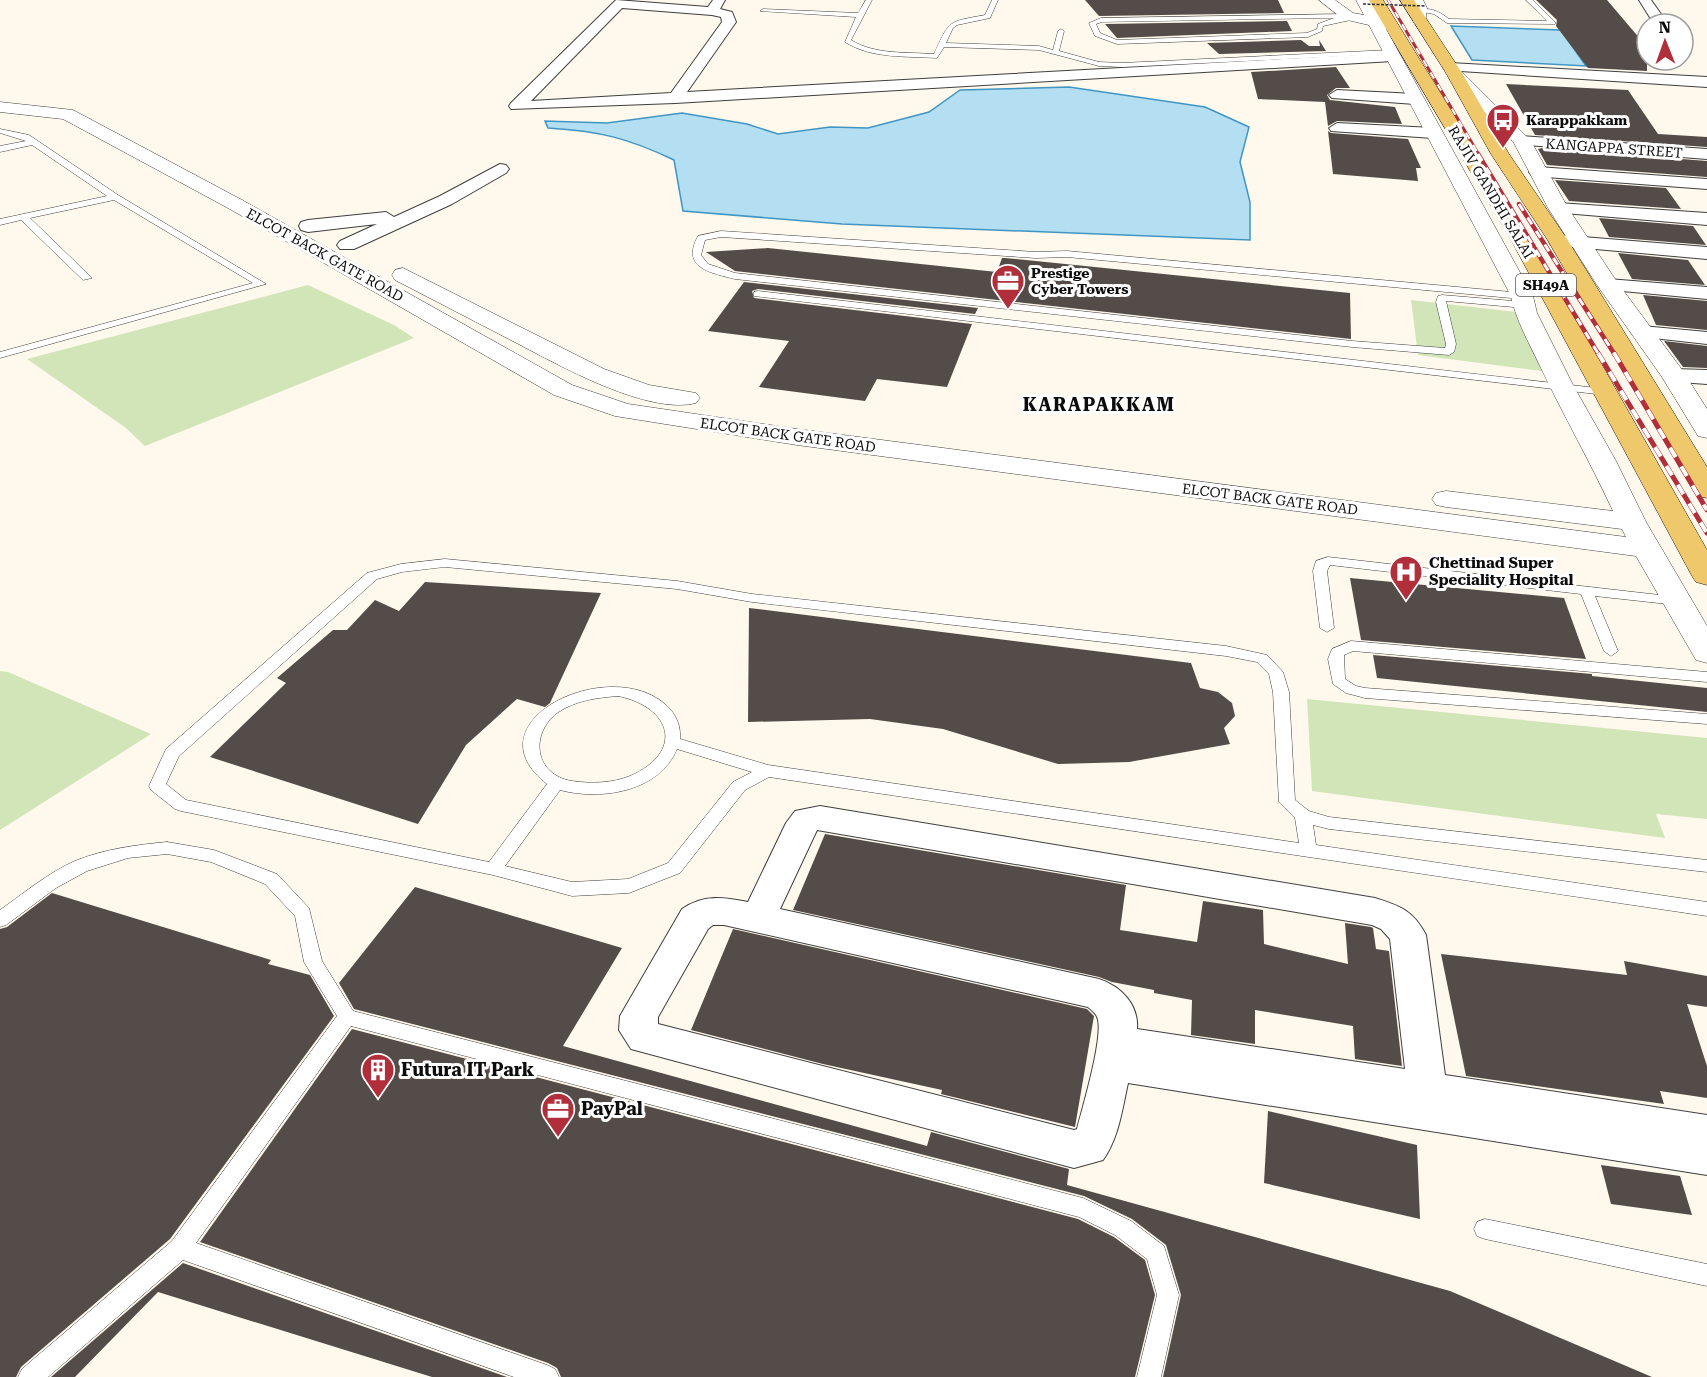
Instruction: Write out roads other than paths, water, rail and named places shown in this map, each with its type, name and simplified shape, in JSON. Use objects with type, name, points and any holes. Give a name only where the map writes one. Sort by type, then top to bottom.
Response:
[{"type":"main road","name":"RAJIV GANDHI SALAI","points":[[1418,8],[1500,154],[1558,241],[1707,490]]},
{"type":"main road","name":"RAJIV GANDHI SALAI","points":[[1367,12],[1510,222],[1707,576]]},
{"type":"street","points":[[1326,0],[1367,12],[1392,54],[1524,301],[1526,314],[1561,385],[1603,461],[1632,522],[1707,652]]},
{"type":"street","points":[[675,98],[729,22],[728,15],[716,5],[620,2],[517,106],[675,98],[940,83],[1392,54]]},
{"type":"street","points":[[940,83],[948,62]]},
{"type":"street","points":[[1452,70],[1703,81]]},
{"type":"street","points":[[1452,70],[1521,141],[1558,208],[1608,285],[1674,376],[1707,430]]},
{"type":"street","points":[[1337,95],[1415,99]]},
{"type":"street","name":"ELCOT BACK GATE ROAD","points":[[3,102],[83,106],[111,117],[308,226],[595,374],[645,392],[848,422],[1329,484]]},
{"type":"street","name":"ELCOT BACK GATE ROAD","points":[[3,102],[67,114],[235,204],[563,390],[624,411],[797,437],[1646,548]]},
{"type":"street","points":[[1337,128],[1433,133]]},
{"type":"street","name":"KANGAPPA STREET","points":[[1521,141],[1707,154]]},
{"type":"street","points":[[347,245],[446,200],[500,169]]},
{"type":"street","points":[[1538,172],[1707,184]]},
{"type":"street","points":[[1558,208],[1707,219]]},
{"type":"street","points":[[308,226],[409,216]]},
{"type":"street","points":[[1481,220],[1510,222]]},
{"type":"street","points":[[1558,241],[1707,253]]},
{"type":"street","points":[[1608,285],[1707,293]]},
{"type":"street","points":[[441,320],[473,310]]},
{"type":"street","points":[[1642,332],[1707,338]]},
{"type":"street","points":[[1674,376],[1707,377]]},
{"type":"street","points":[[1423,496],[1632,522]]},
{"type":"street","points":[[758,919],[798,832],[807,820],[820,818],[1375,912],[1394,919],[1408,935],[1427,1090]]},
{"type":"street","points":[[706,911],[724,911],[1099,994],[1114,1008],[1118,1023],[1114,1053],[1096,1136],[1088,1147],[1074,1149],[645,1037],[638,1030],[639,1016],[695,919],[706,911]]},
{"type":"street","points":[[1114,1053],[1427,1090],[1707,1132]]},
{"type":"street","points":[[1114,1053],[1707,1156]]},
{"type":"lane","points":[[869,0],[847,41],[855,48],[894,54],[936,56],[950,27],[955,23],[988,17],[995,0]]},
{"type":"lane","points":[[1418,8],[1436,12],[1448,21],[1553,23],[1528,0]]},
{"type":"lane","points":[[763,11],[860,15]]},
{"type":"lane","points":[[1367,12],[1320,25],[1320,30],[1316,34],[1117,42],[1101,38],[1093,30],[1092,24],[1101,20],[1367,12]]},
{"type":"lane","points":[[1056,51],[1061,31]]},
{"type":"lane","points":[[942,45],[1025,47],[1056,51],[1099,64],[1122,65],[1392,54]]},
{"type":"lane","points":[[0,131],[18,134],[33,142],[115,196],[261,285],[0,355]]},
{"type":"lane","points":[[0,148],[33,142]]},
{"type":"lane","points":[[0,222],[115,196]]},
{"type":"lane","points":[[23,217],[87,278]]},
{"type":"lane","points":[[721,234],[1036,255],[1067,254],[1524,301],[1442,298],[1451,344],[1449,352],[1340,343],[735,276],[702,265],[696,258],[696,250],[700,238],[721,234]]},
{"type":"lane","points":[[758,294],[1561,385],[1605,392]]},
{"type":"lane","points":[[1327,628],[1320,571],[1322,564],[1328,561],[1677,601]]},
{"type":"lane","points":[[766,771],[739,786],[674,868],[629,886],[572,889],[493,869],[181,804],[157,786],[172,753],[372,576],[401,568],[445,563],[677,585],[752,598],[1226,651],[1262,658],[1276,672],[1281,692],[1287,802],[1303,816],[1329,823],[1707,866]]},
{"type":"lane","points":[[1586,590],[1611,651]]},
{"type":"lane","points":[[1707,677],[1351,646],[1343,647],[1337,652],[1335,659],[1338,681],[1352,690],[1365,693],[1707,719]]},
{"type":"lane","points":[[618,691],[643,697],[662,708],[673,724],[673,742],[665,758],[650,772],[629,783],[604,789],[579,788],[556,783],[538,770],[529,752],[531,733],[544,716],[565,702],[591,693],[618,691]]},
{"type":"lane","points":[[673,742],[766,771],[1707,909]]},
{"type":"lane","points":[[493,869],[556,783]]},
{"type":"lane","points":[[1303,816],[1308,849]]},
{"type":"lane","points":[[0,920],[50,884],[81,866],[128,852],[167,848],[214,856],[271,879],[303,913],[313,962],[347,1017],[1083,1208],[1123,1228],[1156,1253],[1168,1295],[1149,1377]]},
{"type":"lane","points":[[30,1377],[180,1248],[347,1017]]},
{"type":"lane","points":[[1485,1229],[1707,1275]]},
{"type":"lane","points":[[180,1248],[547,1377]]},
{"type":"water","points":[[1451,26],[1561,30],[1586,66],[1472,60]]},
{"type":"water","points":[[1069,87],[1205,107],[1249,127],[1240,162],[1250,202],[1250,240],[842,224],[683,211],[674,160],[642,146],[613,137],[583,131],[548,128],[545,121],[607,123],[682,113],[747,124],[778,134],[830,127],[868,128],[929,112],[960,90]]},
{"type":"railway","points":[[1388,0],[1479,155]]},
{"type":"railway","points":[[1478,154],[1599,355]]},
{"type":"railway","points":[[1519,204],[1615,355]]},
{"type":"railway","points":[[1598,353],[1707,533]]},
{"type":"railway","points":[[1614,353],[1707,510]]},
{"type":"place","name":"Karappakkam","points":[[1503,149]]},
{"type":"place","name":"Prestige Cyber Towers","points":[[1008,310]]},
{"type":"place","name":"Chettinad Super Speciality Hospital","points":[[1406,601]]},
{"type":"place","name":"Futura IT Park","points":[[378,1099]]},
{"type":"place","name":"PayPal","points":[[558,1138]]},
{"type":"district","name":"KARAPAKKAM","points":[[1099,405]]}]
